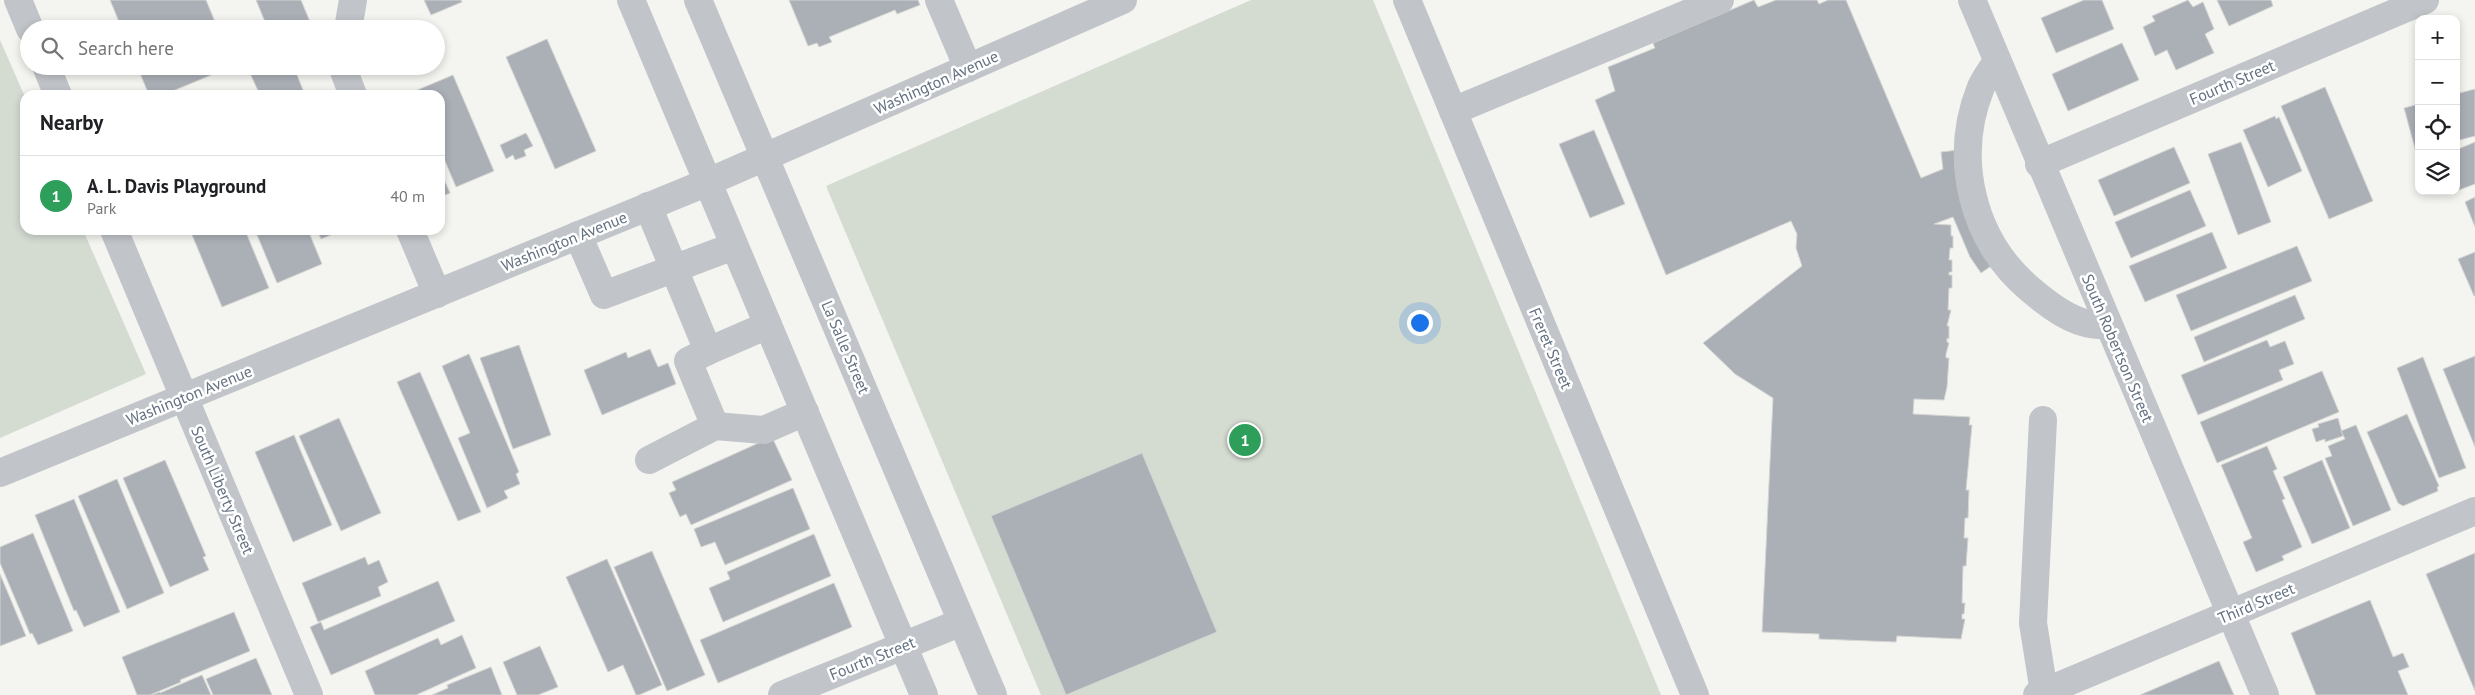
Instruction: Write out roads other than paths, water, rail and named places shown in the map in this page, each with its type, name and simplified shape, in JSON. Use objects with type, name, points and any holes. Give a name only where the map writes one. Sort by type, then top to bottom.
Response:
[{"type":"street","points":[[18,0],[26,20]]},
{"type":"street","points":[[350,20],[353,0]]},
{"type":"street","points":[[631,0],[924,695]]},
{"type":"street","name":"La Salle Street","points":[[698,0],[993,695]]},
{"type":"street","points":[[939,0],[968,68]]},
{"type":"street","name":"Washington Avenue","points":[[0,473],[708,182],[1123,0]]},
{"type":"street","name":"Freret Street","points":[[1407,0],[1695,695]]},
{"type":"street","points":[[1453,111],[1720,0]]},
{"type":"street","name":"South Robertson Street","points":[[1972,0],[2265,695]]},
{"type":"street","name":"Fourth Street","points":[[2040,164],[2425,0]]},
{"type":"street","points":[[1997,61],[1982,86],[1973,111],[1968,154],[1970,187],[1989,242],[2012,274],[2044,301],[2079,321],[2109,326]]},
{"type":"street","points":[[50,75],[56,90]]},
{"type":"street","points":[[345,75],[351,90]]},
{"type":"street","points":[[648,206],[672,268],[708,351]]},
{"type":"street","name":"South Liberty Street","points":[[116,235],[309,695]]},
{"type":"street","points":[[412,235],[437,294]]},
{"type":"street","points":[[578,235],[604,295],[734,246]]},
{"type":"street","points":[[715,426],[688,361],[768,325]]},
{"type":"street","points":[[649,460],[715,426],[764,430],[805,412]]},
{"type":"street","points":[[2041,693],[2033,623],[2043,420]]},
{"type":"street","name":"Third Street","points":[[2041,693],[2475,511]]},
{"type":"street","name":"Fourth Street","points":[[782,695],[962,622]]},
{"type":"place","name":"A. L. Davis Playground","points":[[1245,440]]}]
